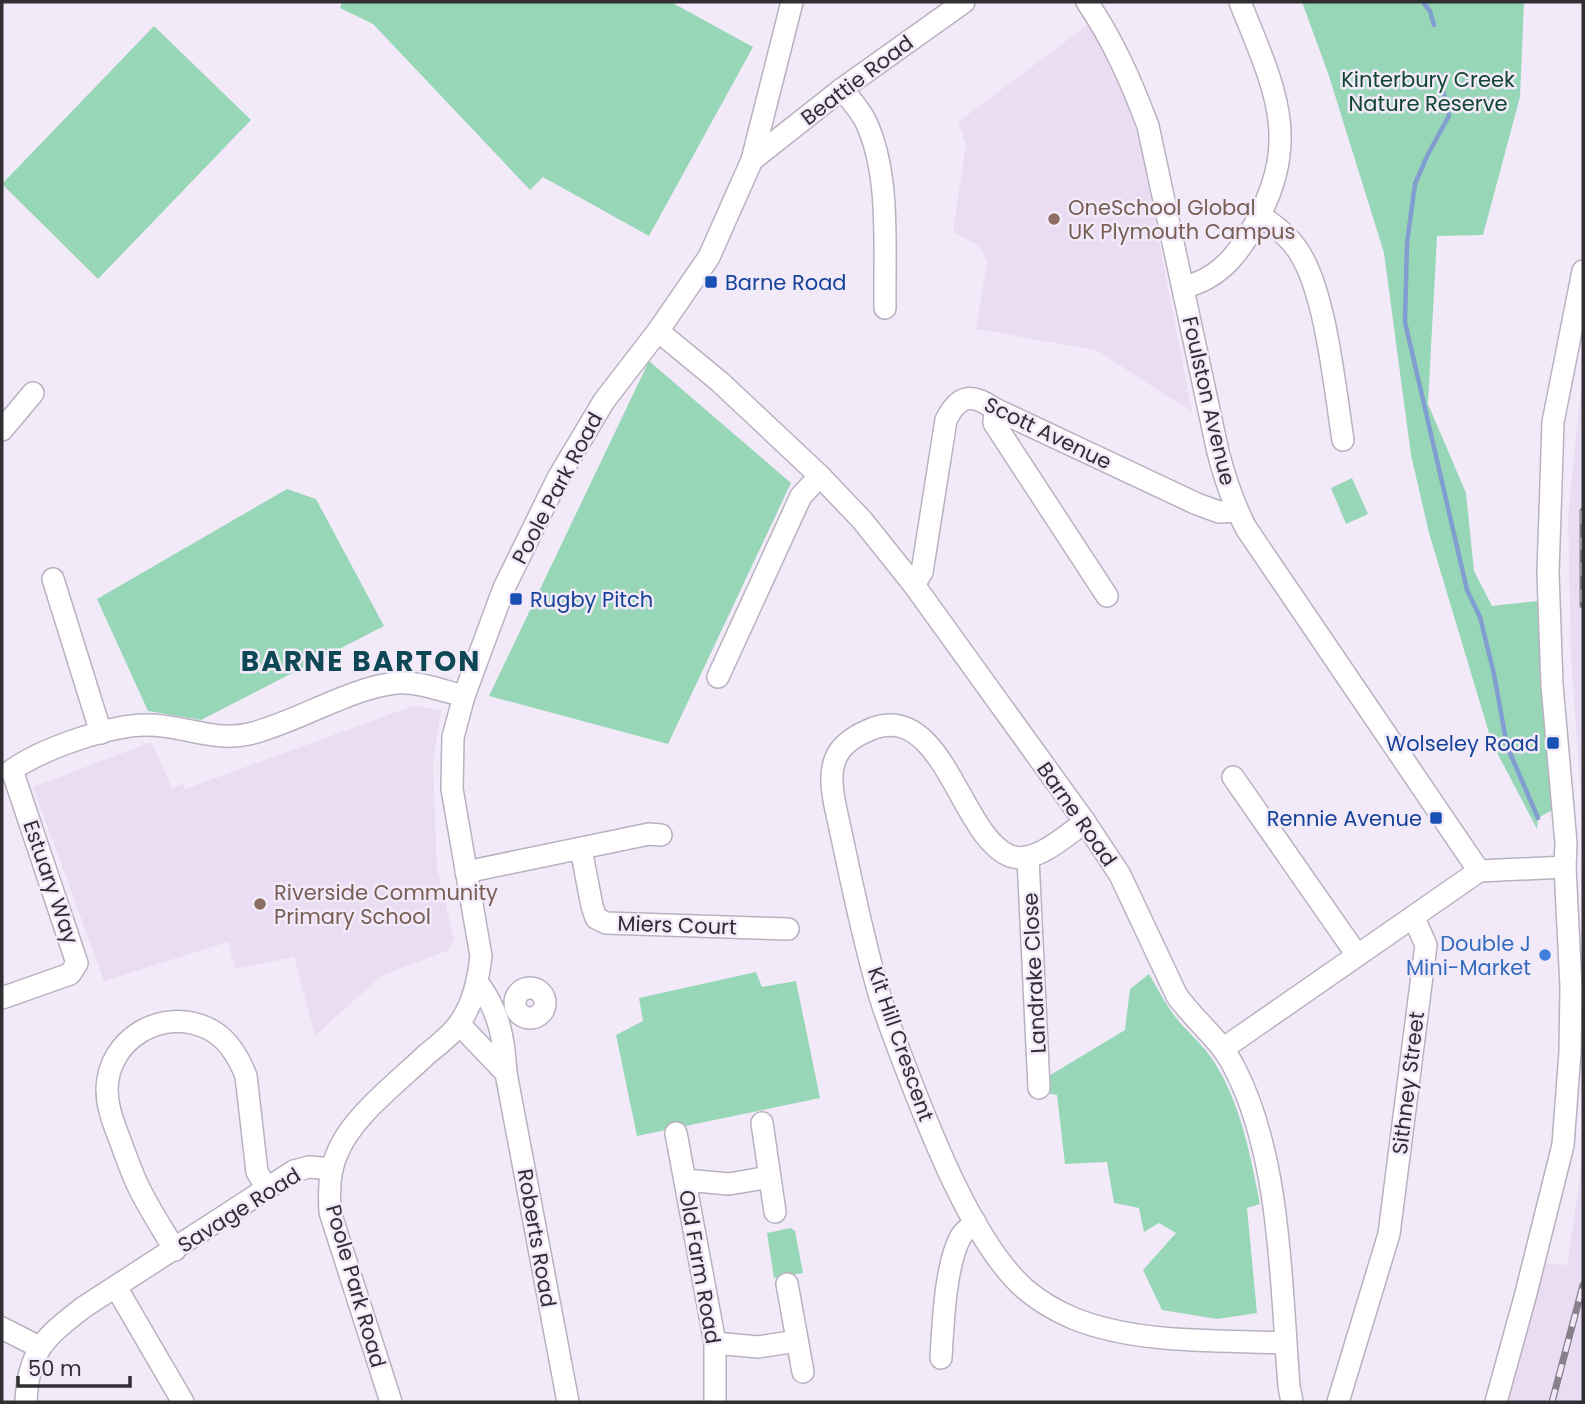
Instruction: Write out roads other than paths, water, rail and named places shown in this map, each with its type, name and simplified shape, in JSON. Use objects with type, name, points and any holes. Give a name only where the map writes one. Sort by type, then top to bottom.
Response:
[{"type":"street","points":[[658,331],[709,257],[752,160],[792,2]]},
{"type":"street","name":"Beattie Road","points":[[752,160],[842,89],[964,2]]},
{"type":"street","name":"Foulston Avenue","points":[[1087,2],[1105,29],[1129,75],[1148,126],[1218,452],[1228,490],[1237,511],[1245,528],[1479,871]]},
{"type":"street","points":[[1184,288],[1202,283],[1228,264],[1242,246],[1273,186],[1281,150],[1279,114],[1273,87],[1240,2]]},
{"type":"street","points":[[842,89],[864,119],[877,155],[883,199],[885,308]]},
{"type":"street","points":[[1260,215],[1286,235],[1300,253],[1312,279],[1322,316],[1343,440]]},
{"type":"street","points":[[1496,1402],[1563,1145],[1571,1000],[1564,867],[1566,844],[1552,685],[1548,573],[1553,422],[1583,271]]},
{"type":"street","name":"Barne Road","points":[[658,331],[720,382],[820,476],[862,520],[914,585],[1085,822],[1120,875],[1177,996],[1190,1014],[1224,1048],[1245,1091],[1257,1124],[1275,1210],[1292,1402]]},
{"type":"street","name":"Poole Park Road","points":[[459,1024],[470,1006],[478,983],[481,956],[452,789],[453,737],[464,696],[504,588],[558,478],[604,401],[658,331]]},
{"type":"street","points":[[6,418],[33,393]]},
{"type":"street","name":"Scott Avenue","points":[[914,585],[922,572],[946,420],[954,405],[965,398],[979,398],[995,409],[1197,504],[1219,512],[1237,511]]},
{"type":"street","points":[[995,409],[994,423],[1107,596]]},
{"type":"street","points":[[719,677],[769,562],[802,496],[820,476]]},
{"type":"street","points":[[53,579],[52,611],[101,733]]},
{"type":"street","name":"Estuary Way","points":[[2,998],[70,974],[77,962],[12,770],[43,753],[118,727],[148,725],[224,737],[248,734],[369,689],[396,683],[418,685],[464,696]]},
{"type":"street","name":"Kit Hill Crescent","points":[[1028,858],[1011,856],[991,842],[932,748],[909,729],[892,725],[878,727],[851,740],[839,751],[831,785],[877,986],[936,1142],[975,1222],[1004,1265],[1024,1288],[1041,1301],[1073,1318],[1106,1330],[1147,1335],[1285,1343]]},
{"type":"street","points":[[1233,777],[1357,955]]},
{"type":"street","points":[[1028,858],[1085,822]]},
{"type":"street","points":[[466,872],[649,834],[661,835]]},
{"type":"street","name":"Miers Court","points":[[582,849],[592,906],[596,918],[606,923],[788,929]]},
{"type":"street","name":"Landrake Close","points":[[1028,858],[1039,1088]]},
{"type":"street","points":[[1224,1048],[1479,871],[1564,867]]},
{"type":"street","name":"Sithney Street","points":[[1338,1402],[1385,1250],[1426,945],[1414,918]]},
{"type":"street","name":"Roberts Road","points":[[478,983],[491,1000],[497,1015],[568,1402]]},
{"type":"street","points":[[504,1050],[521,1016]]},
{"type":"street","points":[[175,1250],[140,1191],[108,1109],[109,1072],[115,1056],[128,1040],[146,1029],[169,1023],[188,1022],[209,1028],[227,1042],[247,1076],[257,1172],[267,1188]]},
{"type":"street","points":[[459,1024],[506,1073]]},
{"type":"street","name":"Savage Road","points":[[26,1402],[27,1376],[39,1347],[57,1327],[295,1171],[309,1167],[332,1169],[337,1152],[368,1110],[459,1024]]},
{"type":"street","points":[[762,1124],[775,1212]]},
{"type":"street","name":"Old Farm Road","points":[[676,1133],[715,1343],[715,1402]]},
{"type":"street","name":"Poole Park Road","points":[[332,1169],[330,1212],[391,1402]]},
{"type":"street","points":[[685,1180],[729,1184],[770,1177]]},
{"type":"street","points":[[936,1344],[955,1252],[961,1235],[975,1222]]},
{"type":"street","points":[[787,1284],[803,1372]]},
{"type":"street","points":[[116,1287],[183,1402]]},
{"type":"street","points":[[2,1328],[39,1347]]},
{"type":"street","points":[[715,1343],[758,1347],[797,1341]]},
{"type":"waterway","points":[[1423,2],[1430,11],[1434,25]]},
{"type":"waterway","points":[[1439,74],[1449,116],[1415,184],[1407,243],[1405,322],[1467,590],[1480,617],[1494,674],[1507,746],[1538,818]]},
{"type":"railway","points":[[1583,511],[1583,605]]},
{"type":"railway","points":[[1552,1402],[1583,1285]]},
{"type":"place","name":"OneSchool Global UK Plymouth Campus","points":[[1054,219]]},
{"type":"place","name":"Barne Road","points":[[711,282]]},
{"type":"place","name":"Rugby Pitch","points":[[516,599]]},
{"type":"place","name":"Wolseley Road","points":[[1553,743]]},
{"type":"place","name":"Rennie Avenue","points":[[1436,818]]},
{"type":"place","name":"Riverside Community Primary School","points":[[260,904]]},
{"type":"place","name":"Double J Mini-Market","points":[[1545,955]]},
{"type":"district","name":"BARNE BARTON","points":[[361,661]]},
{"type":"park label","name":"Kinterbury Creek Nature Reserve","points":[[1428,91]]}]
